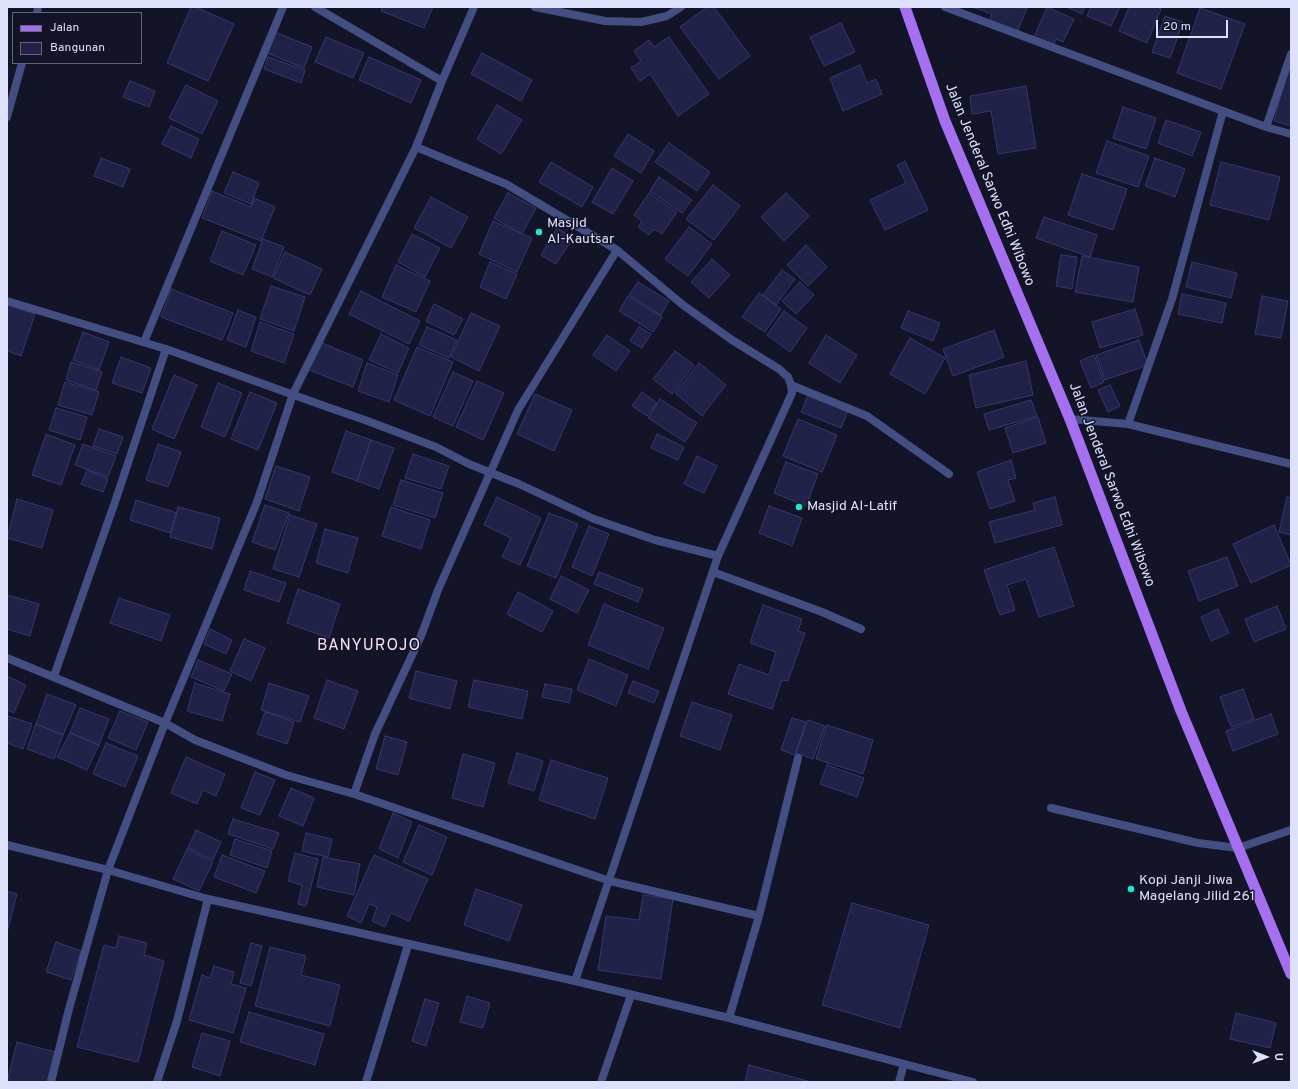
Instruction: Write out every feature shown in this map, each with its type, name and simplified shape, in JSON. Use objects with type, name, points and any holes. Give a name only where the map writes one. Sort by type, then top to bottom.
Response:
[{"type":"main road","name":"Jalan Jenderal Sarwo Edhi Wibowo","points":[[905,7],[945,121],[1070,419],[1181,710],[1291,974]]},
{"type":"street","points":[[144,342],[283,7]]},
{"type":"street","points":[[315,7],[442,81]]},
{"type":"street","points":[[51,1082],[69,1009],[108,870],[165,723],[257,502],[293,394],[416,147],[442,81],[474,7]]},
{"type":"street","points":[[535,7],[605,21],[641,22],[666,16],[681,7]]},
{"type":"street","points":[[945,7],[1266,127],[1291,134]]},
{"type":"street","points":[[1266,127],[1291,54]]},
{"type":"street","points":[[7,117],[22,64]]},
{"type":"street","points":[[1128,424],[1172,300],[1223,111]]},
{"type":"street","points":[[416,147],[506,184],[617,250],[683,305],[732,340],[779,369],[788,377],[791,384],[792,393],[718,556],[610,881],[575,981]]},
{"type":"street","points":[[354,794],[375,734],[421,636],[438,590],[518,410],[617,250]]},
{"type":"street","points":[[7,301],[166,349],[293,394],[404,434],[490,473],[557,500],[594,519],[655,540],[718,556]]},
{"type":"street","points":[[54,676],[116,499],[166,349]]},
{"type":"street","points":[[791,384],[867,416],[949,474]]},
{"type":"street","points":[[1070,419],[1128,424],[1291,464]]},
{"type":"street","points":[[713,572],[822,612],[861,629]]},
{"type":"street","points":[[7,658],[54,676],[165,723],[195,740],[286,774],[354,794],[610,881],[759,916]]},
{"type":"street","points":[[729,1018],[759,916],[798,758]]},
{"type":"street","points":[[1050,808],[1198,843],[1238,848],[1291,830]]},
{"type":"street","points":[[7,845],[108,870],[208,899],[408,945],[575,981],[729,1018],[974,1082]]},
{"type":"street","points":[[157,1082],[177,1021],[208,899]]},
{"type":"street","points":[[366,1082],[408,945]]},
{"type":"street","points":[[602,1082],[631,995]]},
{"type":"street","points":[[899,1082],[904,1064]]},
{"type":"building","points":[[191,7],[196,7],[234,24],[208,81],[167,63]]},
{"type":"building","points":[[383,7],[433,7],[424,28],[381,11]]},
{"type":"building","points":[[707,7],[714,7],[750,56],[719,79],[680,27]]},
{"type":"building","points":[[1047,7],[1074,19],[1063,42],[1056,39],[1053,46],[1034,37]]},
{"type":"building","points":[[1066,7],[1085,7],[1082,14]]},
{"type":"building","points":[[1091,7],[1120,7],[1111,26],[1087,16]]},
{"type":"building","points":[[1129,7],[1156,7],[1161,9],[1147,43],[1119,31]]},
{"type":"building","points":[[975,8],[1027,8],[1017,32],[989,22],[992,14]]},
{"type":"building","points":[[1200,8],[1245,24],[1221,89],[1177,73]]},
{"type":"building","points":[[1165,16],[1183,22],[1170,58],[1152,52]]},
{"type":"building","points":[[841,23],[855,52],[824,66],[810,37]]},
{"type":"building","points":[[275,32],[312,47],[304,68],[267,53]]},
{"type":"building","points":[[326,37],[364,53],[353,78],[315,62]]},
{"type":"building","points":[[669,37],[709,94],[678,116],[650,74],[640,81],[631,68],[641,61],[634,51],[649,40],[654,47]]},
{"type":"building","points":[[482,53],[532,80],[521,101],[471,74]]},
{"type":"building","points":[[268,57],[305,70],[301,83],[264,69]]},
{"type":"building","points":[[369,57],[421,80],[411,103],[359,80]]},
{"type":"building","points":[[860,65],[867,83],[876,79],[882,94],[843,111],[830,78]]},
{"type":"building","points":[[1289,66],[1291,67],[1291,126],[1274,121]]},
{"type":"building","points":[[130,81],[155,91],[149,107],[123,97]]},
{"type":"building","points":[[186,85],[218,101],[202,134],[169,118]]},
{"type":"building","points":[[1026,86],[1036,148],[998,154],[991,111],[972,114],[970,96]]},
{"type":"building","points":[[497,105],[522,120],[501,154],[477,139]]},
{"type":"building","points":[[1123,107],[1156,118],[1146,149],[1113,138]]},
{"type":"building","points":[[1166,120],[1201,132],[1192,156],[1158,143]]},
{"type":"building","points":[[171,126],[199,139],[191,158],[162,144]]},
{"type":"building","points":[[628,134],[654,151],[641,173],[614,156]]},
{"type":"building","points":[[1107,141],[1149,156],[1138,187],[1096,173]]},
{"type":"building","points":[[669,143],[710,172],[697,191],[655,162]]},
{"type":"building","points":[[101,158],[130,169],[123,187],[94,176]]},
{"type":"building","points":[[1155,158],[1185,169],[1175,197],[1145,186]]},
{"type":"building","points":[[905,161],[928,210],[885,230],[870,200],[906,183],[897,165]]},
{"type":"building","points":[[551,162],[593,187],[582,207],[539,182]]},
{"type":"building","points":[[1221,162],[1280,177],[1269,220],[1210,205]]},
{"type":"building","points":[[612,168],[633,181],[613,214],[592,202]]},
{"type":"building","points":[[233,172],[259,183],[251,204],[224,193]]},
{"type":"building","points":[[1082,174],[1127,189],[1113,230],[1068,215]]},
{"type":"building","points":[[659,177],[692,200],[682,213],[650,191]]},
{"type":"building","points":[[713,185],[740,206],[714,240],[686,219]]},
{"type":"building","points":[[212,191],[251,207],[254,198],[275,207],[261,241],[202,218]]},
{"type":"building","points":[[508,193],[536,208],[522,234],[494,218]]},
{"type":"building","points":[[649,193],[677,212],[662,234],[654,229],[649,235],[638,227],[642,221],[634,215]]},
{"type":"building","points":[[786,193],[809,216],[784,241],[761,217]]},
{"type":"building","points":[[431,197],[468,217],[451,248],[414,228]]},
{"type":"building","points":[[1044,217],[1097,235],[1090,257],[1036,238]]},
{"type":"building","points":[[493,221],[532,238],[517,272],[479,254]]},
{"type":"building","points":[[689,227],[712,244],[688,276],[665,259]]},
{"type":"building","points":[[557,228],[573,238],[556,264],[541,255]]},
{"type":"building","points":[[222,231],[256,245],[243,275],[210,261]]},
{"type":"building","points":[[412,234],[440,248],[425,277],[398,262]]},
{"type":"building","points":[[263,239],[284,247],[272,277],[252,269]]},
{"type":"building","points":[[806,245],[827,267],[808,286],[787,265]]},
{"type":"building","points":[[285,252],[322,269],[310,295],[273,278]]},
{"type":"building","points":[[1061,255],[1077,257],[1072,289],[1056,286]]},
{"type":"building","points":[[1082,256],[1139,267],[1133,302],[1075,292]]},
{"type":"building","points":[[712,259],[730,275],[709,298],[691,282]]},
{"type":"building","points":[[490,262],[517,274],[506,299],[480,287]]},
{"type":"building","points":[[1192,262],[1237,273],[1231,298],[1186,287]]},
{"type":"building","points":[[396,265],[430,281],[416,312],[382,297]]},
{"type":"building","points":[[782,270],[795,279],[776,305],[763,295]]},
{"type":"building","points":[[638,282],[669,301],[661,315],[629,295]]},
{"type":"building","points":[[800,282],[814,295],[796,314],[782,301]]},
{"type":"building","points":[[271,286],[305,297],[294,331],[260,319]]},
{"type":"building","points":[[171,289],[233,313],[222,340],[161,317]]},
{"type":"building","points":[[361,291],[420,321],[409,344],[349,314]]},
{"type":"building","points":[[759,293],[781,309],[765,332],[742,317]]},
{"type":"building","points":[[1182,294],[1226,303],[1222,323],[1178,314]]},
{"type":"building","points":[[628,296],[662,317],[653,332],[619,311]]},
{"type":"building","points":[[1262,296],[1288,301],[1281,338],[1255,334]]},
{"type":"building","points":[[434,304],[463,319],[454,335],[426,321]]},
{"type":"building","points":[[7,305],[35,314],[21,356],[7,351]]},
{"type":"building","points":[[1135,309],[1143,335],[1100,348],[1092,322]]},
{"type":"building","points":[[238,310],[256,317],[246,347],[227,340]]},
{"type":"building","points":[[784,311],[807,328],[790,352],[767,335]]},
{"type":"building","points":[[908,311],[940,323],[933,341],[901,328]]},
{"type":"building","points":[[471,313],[500,326],[479,371],[451,357]]},
{"type":"building","points":[[260,322],[294,334],[284,363],[251,351]]},
{"type":"building","points":[[427,327],[457,340],[449,358],[419,345]]},
{"type":"building","points":[[639,327],[651,334],[642,348],[630,341]]},
{"type":"building","points":[[994,330],[1004,357],[953,376],[943,349]]},
{"type":"building","points":[[83,332],[109,342],[99,370],[73,360]]},
{"type":"building","points":[[381,334],[409,348],[398,373],[369,360]]},
{"type":"building","points":[[607,335],[630,351],[616,371],[593,355]]},
{"type":"building","points":[[826,335],[857,355],[840,383],[809,363]]},
{"type":"building","points":[[910,338],[945,358],[925,394],[890,374]]},
{"type":"building","points":[[1139,340],[1148,365],[1105,380],[1096,355]]},
{"type":"building","points":[[320,342],[363,360],[353,387],[309,370]]},
{"type":"building","points":[[417,347],[453,362],[430,416],[394,400]]},
{"type":"building","points":[[675,351],[694,365],[672,394],[653,379]]},
{"type":"building","points":[[1094,355],[1104,382],[1091,388],[1080,361]]},
{"type":"building","points":[[121,357],[151,368],[142,393],[112,383]]},
{"type":"building","points":[[1026,361],[1033,395],[976,408],[969,375]]},
{"type":"building","points":[[71,362],[102,372],[96,390],[66,380]]},
{"type":"building","points":[[367,363],[398,375],[389,402],[358,391]]},
{"type":"building","points":[[699,363],[726,385],[702,416],[675,393]]},
{"type":"building","points":[[453,372],[473,381],[453,426],[433,417]]},
{"type":"building","points":[[174,375],[197,385],[174,439],[152,429]]},
{"type":"building","points":[[477,381],[504,393],[483,440],[456,427]]},
{"type":"building","points":[[65,382],[99,392],[92,415],[58,405]]},
{"type":"building","points":[[218,383],[242,393],[225,437],[201,427]]},
{"type":"building","points":[[1110,385],[1120,406],[1108,412],[1098,390]]},
{"type":"building","points":[[250,392],[277,403],[258,450],[231,439]]},
{"type":"building","points":[[642,392],[657,403],[647,416],[632,406]]},
{"type":"building","points":[[535,394],[572,410],[554,451],[517,434]]},
{"type":"building","points":[[808,395],[848,411],[841,428],[801,412]]},
{"type":"building","points":[[660,399],[697,423],[685,442],[648,418]]},
{"type":"building","points":[[1031,400],[1037,416],[989,430],[984,414]]},
{"type":"building","points":[[56,408],[87,417],[80,440],[49,430]]},
{"type":"building","points":[[1038,417],[1046,443],[1013,453],[1005,428]]},
{"type":"building","points":[[798,419],[837,435],[822,472],[783,456]]},
{"type":"building","points":[[99,429],[123,437],[117,454],[93,446]]},
{"type":"building","points":[[346,431],[371,440],[357,481],[332,472]]},
{"type":"building","points":[[46,434],[75,445],[61,485],[32,475]]},
{"type":"building","points":[[657,434],[684,447],[678,460],[651,448]]},
{"type":"building","points":[[371,440],[394,448],[379,489],[357,481]]},
{"type":"building","points":[[83,444],[116,456],[108,477],[75,465]]},
{"type":"building","points":[[158,444],[181,452],[168,487],[146,480]]},
{"type":"building","points":[[413,454],[449,466],[441,489],[405,478]]},
{"type":"building","points":[[697,456],[717,466],[704,493],[684,484]]},
{"type":"building","points":[[1011,460],[1016,478],[1008,480],[1015,501],[990,509],[977,472]]},
{"type":"building","points":[[786,462],[818,474],[806,506],[774,493]]},
{"type":"building","points":[[276,466],[310,477],[299,511],[265,499]]},
{"type":"building","points":[[87,470],[108,479],[103,492],[81,484]]},
{"type":"building","points":[[401,480],[443,493],[435,518],[393,505]]},
{"type":"building","points":[[497,497],[541,518],[520,565],[502,557],[511,538],[484,525]]},
{"type":"building","points":[[1055,497],[1062,525],[995,543],[989,522],[1035,510],[1033,503]]},
{"type":"building","points":[[1287,497],[1291,498],[1291,535],[1279,532]]},
{"type":"building","points":[[17,499],[53,510],[42,548],[7,538]]},
{"type":"building","points":[[136,500],[177,513],[170,533],[130,520]]},
{"type":"building","points":[[265,505],[289,513],[275,550],[252,542]]},
{"type":"building","points":[[769,506],[802,518],[792,546],[759,533]]},
{"type":"building","points":[[178,507],[220,518],[212,549],[170,537]]},
{"type":"building","points":[[391,507],[430,520],[421,549],[382,536]]},
{"type":"building","points":[[549,513],[578,524],[556,578],[527,566]]},
{"type":"building","points":[[290,515],[317,524],[299,577],[273,569]]},
{"type":"building","points":[[1274,525],[1291,565],[1251,583],[1233,544]]},
{"type":"building","points":[[589,526],[609,534],[592,576],[572,567]]},
{"type":"building","points":[[325,529],[358,538],[348,573],[316,563]]},
{"type":"building","points":[[1054,547],[1074,606],[1039,617],[1026,579],[1007,585],[1015,610],[1000,615],[984,570]]},
{"type":"building","points":[[1227,557],[1238,586],[1199,601],[1188,571]]},
{"type":"building","points":[[250,571],[286,583],[279,602],[244,590]]},
{"type":"building","points":[[599,572],[643,589],[638,602],[594,584]]},
{"type":"building","points":[[561,576],[589,590],[577,613],[550,599]]},
{"type":"building","points":[[298,589],[340,604],[329,638],[287,623]]},
{"type":"building","points":[[518,592],[553,611],[542,632],[507,614]]},
{"type":"building","points":[[7,595],[39,604],[30,636],[7,629]]},
{"type":"building","points":[[119,598],[170,615],[161,641],[110,623]]},
{"type":"building","points":[[604,604],[664,628],[648,669],[588,645]]},
{"type":"building","points":[[763,605],[802,619],[798,631],[805,633],[788,681],[782,680],[772,709],[728,694],[739,664],[769,675],[776,652],[750,643]]},
{"type":"building","points":[[1277,606],[1286,629],[1254,642],[1245,619]]},
{"type":"building","points":[[1218,609],[1229,633],[1211,641],[1201,617]]},
{"type":"building","points":[[210,629],[232,640],[226,654],[204,644]]},
{"type":"building","points":[[244,639],[265,648],[251,681],[230,671]]},
{"type":"building","points":[[589,659],[628,675],[616,706],[577,690]]},
{"type":"building","points":[[198,660],[232,674],[224,691],[191,677]]},
{"type":"building","points":[[416,671],[457,681],[450,709],[409,698]]},
{"type":"building","points":[[7,676],[26,685],[14,713],[7,710]]},
{"type":"building","points":[[327,680],[358,691],[344,729],[314,718]]},
{"type":"building","points":[[474,680],[528,691],[522,719],[468,707]]},
{"type":"building","points":[[633,681],[659,691],[654,703],[628,693]]},
{"type":"building","points":[[195,683],[230,694],[222,721],[187,711]]},
{"type":"building","points":[[269,683],[309,696],[300,722],[261,710]]},
{"type":"building","points":[[545,684],[572,689],[569,703],[542,697]]},
{"type":"building","points":[[1243,689],[1254,719],[1231,727],[1220,697]]},
{"type":"building","points":[[47,694],[76,705],[63,735],[36,724]]},
{"type":"building","points":[[692,702],[732,715],[720,750],[680,736]]},
{"type":"building","points":[[80,708],[109,719],[99,745],[70,733]]},
{"type":"building","points":[[120,711],[148,722],[136,750],[108,738]]},
{"type":"building","points":[[265,712],[294,722],[287,744],[257,734]]},
{"type":"building","points":[[1271,714],[1278,734],[1233,751],[1226,731]]},
{"type":"building","points":[[8,716],[32,724],[23,749],[7,743]]},
{"type":"building","points":[[792,718],[806,722],[795,755],[781,750]]},
{"type":"building","points":[[808,720],[825,726],[813,759],[796,753]]},
{"type":"building","points":[[36,724],[63,735],[54,759],[27,749]]},
{"type":"building","points":[[827,725],[873,740],[863,774],[816,759]]},
{"type":"building","points":[[70,733],[99,745],[87,770],[57,757]]},
{"type":"building","points":[[385,736],[407,742],[398,775],[376,769]]},
{"type":"building","points":[[106,743],[138,756],[125,787],[93,774]]},
{"type":"building","points":[[517,753],[543,761],[534,791],[508,783]]},
{"type":"building","points":[[463,754],[495,763],[483,807],[452,798]]},
{"type":"building","points":[[186,757],[225,774],[216,796],[203,790],[197,804],[171,793]]},
{"type":"building","points":[[551,760],[608,778],[595,819],[539,800]]},
{"type":"building","points":[[827,765],[864,778],[857,797],[820,784]]},
{"type":"building","points":[[255,772],[275,780],[260,815],[241,808]]},
{"type":"building","points":[[291,788],[314,798],[303,826],[279,816]]},
{"type":"building","points":[[393,813],[412,822],[398,858],[379,849]]},
{"type":"building","points":[[233,819],[279,833],[273,849],[228,834]]},
{"type":"building","points":[[419,825],[447,837],[432,875],[403,862]]},
{"type":"building","points":[[196,830],[221,842],[213,860],[188,848]]},
{"type":"building","points":[[306,833],[332,839],[328,857],[302,851]]},
{"type":"building","points":[[235,839],[272,851],[267,868],[230,855]]},
{"type":"building","points":[[187,849],[213,862],[199,891],[173,879]]},
{"type":"building","points":[[295,853],[318,859],[306,906],[298,904],[302,885],[288,881]]},
{"type":"building","points":[[222,855],[265,871],[256,893],[214,877]]},
{"type":"building","points":[[374,855],[428,879],[409,921],[391,913],[385,927],[372,921],[377,907],[369,904],[361,923],[347,916]]},
{"type":"building","points":[[323,857],[360,864],[354,895],[317,887]]},
{"type":"building","points":[[476,889],[522,905],[509,941],[464,925]]},
{"type":"building","points":[[7,891],[17,894],[8,929],[7,929]]},
{"type":"building","points":[[643,895],[673,899],[661,979],[598,970],[606,916],[639,920]]},
{"type":"building","points":[[852,903],[929,925],[900,1028],[822,1005]]},
{"type":"building","points":[[119,936],[147,943],[144,955],[164,961],[138,1062],[77,1047],[104,945],[116,948]]},
{"type":"building","points":[[56,942],[81,951],[71,980],[46,972]]},
{"type":"building","points":[[251,943],[262,946],[251,986],[240,983]]},
{"type":"building","points":[[270,947],[306,956],[301,975],[340,985],[330,1026],[255,1006]]},
{"type":"building","points":[[214,966],[234,972],[231,984],[246,988],[233,1033],[189,1020],[202,975],[210,978]]},
{"type":"building","points":[[467,996],[490,1003],[483,1028],[460,1022]]},
{"type":"building","points":[[425,999],[439,1003],[426,1046],[412,1041]]},
{"type":"building","points":[[249,1012],[324,1034],[315,1065],[240,1042]]},
{"type":"building","points":[[1236,1013],[1276,1023],[1270,1048],[1230,1039]]},
{"type":"building","points":[[202,1033],[230,1041],[220,1076],[192,1067]]},
{"type":"building","points":[[17,1042],[55,1052],[47,1082],[7,1082]]},
{"type":"building","points":[[749,1065],[811,1082],[745,1082]]},
{"type":"place","name":"Masjid Al-Kautsar","points":[[539,232]]},
{"type":"place","name":"Masjid Al-Latif","points":[[799,507]]},
{"type":"place","name":"Kopi Janji Jiwa Magelang Jilid 261","points":[[1131,889]]},
{"type":"district","name":"BANYUROJO","points":[[369,647]]}]
